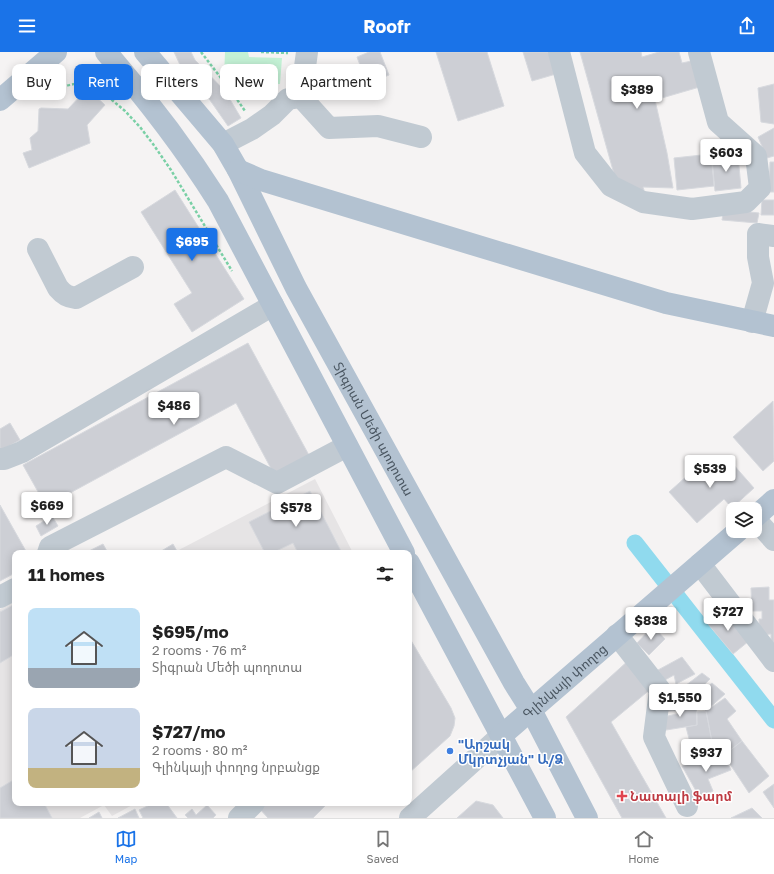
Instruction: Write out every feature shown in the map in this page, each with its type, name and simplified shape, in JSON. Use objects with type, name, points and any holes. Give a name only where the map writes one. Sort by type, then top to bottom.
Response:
[{"type":"main road","points":[[0,100],[56,52]]},
{"type":"main road","points":[[106,52],[129,78],[195,165],[218,201],[402,550]]},
{"type":"main road","name":"Տիգրան Մեծի պողոտա","points":[[145,52],[223,144],[238,170],[296,288],[514,683],[531,710],[587,818]]},
{"type":"main road","points":[[238,170],[261,180],[666,303],[774,326]]},
{"type":"main road","points":[[762,511],[774,500]]},
{"type":"main road","name":"Գլինկայի փողոց","points":[[501,736],[730,538]]},
{"type":"main road","points":[[412,574],[546,818]]},
{"type":"street","points":[[558,52],[585,153],[611,186],[643,202],[692,209],[746,202],[760,188],[756,156],[718,122],[699,52]]},
{"type":"street","points":[[306,64],[307,53]]},
{"type":"street","points":[[223,144],[272,115],[287,100]]},
{"type":"street","points":[[304,100],[329,128],[378,126],[421,137]]},
{"type":"street","points":[[752,322],[763,283],[758,257],[758,234],[774,236]]},
{"type":"street","points":[[38,249],[58,288],[63,294],[69,297],[76,298],[133,267]]},
{"type":"street","points":[[0,458],[4,459],[22,452],[273,305]]},
{"type":"street","points":[[49,550],[50,546],[226,457],[277,483],[347,446]]},
{"type":"street","points":[[762,526],[774,540]]},
{"type":"street","points":[[695,568],[774,661]]},
{"type":"street","points":[[0,597],[12,591]]},
{"type":"street","points":[[617,635],[660,690],[654,737],[687,806]]},
{"type":"street","name":"Գլինկայի փողոց","points":[[410,818],[501,736]]},
{"type":"street","points":[[239,818],[251,806]]},
{"type":"path","points":[[202,52],[255,126]]},
{"type":"path","points":[[261,52],[307,53]]},
{"type":"path","points":[[66,86],[87,83],[94,85],[120,107],[140,127],[170,170],[222,255]]},
{"type":"shaded area","points":[[315,479],[351,550],[179,550]]},
{"type":"shaded area","points":[[12,603],[12,806],[102,806],[80,818],[0,818],[0,609]]},
{"type":"shaded area","points":[[105,806],[130,806],[112,816]]},
{"type":"green space","points":[[225,52],[248,52],[249,57],[282,58],[280,84],[278,84],[278,64],[225,64]]},
{"type":"building","points":[[174,52],[191,52],[199,64],[180,64]]},
{"type":"building","points":[[369,52],[380,52],[385,64],[360,64],[357,57]]},
{"type":"building","points":[[436,52],[487,52],[504,106],[458,121]]},
{"type":"building","points":[[523,52],[549,52],[556,74],[532,81]]},
{"type":"building","points":[[580,52],[641,52],[642,57],[659,52],[679,52],[682,63],[696,60],[703,86],[655,100],[673,188],[643,187],[644,190],[633,192],[614,174]]},
{"type":"building","points":[[386,67],[389,75],[386,76]]},
{"type":"building","points":[[212,78],[220,86],[220,100],[230,100],[241,118],[228,126],[210,100],[212,100]]},
{"type":"building","points":[[774,84],[774,124],[761,122],[758,88]]},
{"type":"building","points":[[76,100],[100,100],[105,105],[87,125],[90,143],[29,168],[23,153],[32,150],[30,138],[38,131],[39,109],[68,109]]},
{"type":"building","points":[[774,128],[774,156],[767,158],[758,137]]},
{"type":"building","points":[[711,154],[714,186],[677,190],[674,158]]},
{"type":"building","points":[[738,155],[741,188],[715,191],[712,158]]},
{"type":"building","points":[[770,162],[774,162],[774,192],[769,192]]},
{"type":"building","points":[[175,190],[244,299],[192,332],[174,304],[192,293],[141,212]]},
{"type":"building","points":[[762,200],[774,200],[774,215],[761,215]]},
{"type":"building","points":[[724,209],[759,213],[757,223],[722,220]]},
{"type":"building","points":[[248,343],[310,457],[275,476],[236,403],[46,506],[23,465]]},
{"type":"building","points":[[773,401],[774,461],[763,471],[733,437]]},
{"type":"building","points":[[10,423],[20,440],[0,451],[0,429]]},
{"type":"building","points":[[707,458],[720,473],[732,463],[754,488],[739,502],[727,502],[724,499],[697,523],[669,492]]},
{"type":"building","points":[[310,491],[340,550],[296,550],[293,543],[278,550],[263,550],[249,522]]},
{"type":"building","points":[[0,505],[25,550],[12,550],[12,575],[0,581]]},
{"type":"building","points":[[52,516],[58,526],[41,536],[36,526]]},
{"type":"building","points":[[103,544],[106,550],[91,550]]},
{"type":"building","points":[[173,544],[176,550],[163,550]]},
{"type":"building","points":[[769,587],[769,600],[774,600],[774,643],[771,643],[771,634],[759,635],[759,619],[762,619],[762,611],[752,611],[751,588]]},
{"type":"building","points":[[12,606],[12,656],[0,663],[0,612]]},
{"type":"building","points":[[724,611],[749,641],[733,654],[708,624]]},
{"type":"building","points":[[653,626],[665,639],[649,655],[637,643]]},
{"type":"building","points":[[412,642],[451,708],[455,718],[450,736],[412,770]]},
{"type":"building","points":[[682,657],[695,674],[676,684],[674,675],[665,680],[658,670]]},
{"type":"building","points":[[630,659],[652,688],[611,722],[666,818],[622,818],[566,717]]},
{"type":"building","points":[[702,673],[710,679],[691,698],[681,689]]},
{"type":"building","points":[[712,683],[725,694],[706,711],[695,697]]},
{"type":"building","points":[[681,693],[686,698],[678,701],[680,710],[661,712],[663,696]]},
{"type":"building","points":[[725,698],[736,711],[727,719],[742,741],[724,755],[713,747],[706,711]]},
{"type":"building","points":[[682,703],[696,703],[697,725],[660,731],[659,718],[681,713]]},
{"type":"building","points":[[706,711],[713,747],[693,754],[686,727],[697,725],[697,712]]},
{"type":"building","points":[[742,741],[769,776],[749,793],[724,755]]},
{"type":"building","points":[[724,755],[731,770],[708,779],[713,791],[700,798],[682,766]]},
{"type":"building","points":[[12,781],[12,806],[46,806],[52,818],[0,818],[0,788]]},
{"type":"building","points":[[774,784],[774,808],[763,792]]},
{"type":"building","points":[[476,801],[493,805],[503,818],[457,818]]},
{"type":"building","points":[[148,806],[168,806],[177,818],[143,818],[139,810]]},
{"type":"building","points":[[206,806],[208,806],[216,815],[213,818],[188,818],[185,815],[192,809],[196,815]]},
{"type":"building","points":[[325,806],[313,818],[268,818],[258,807]]},
{"type":"building","points":[[752,808],[762,818],[731,818]]},
{"type":"building","points":[[135,809],[139,818],[118,818]]},
{"type":"building","points":[[99,812],[102,818],[89,818]]},
{"type":"waterway","points":[[635,543],[774,720]]},
{"type":"place","name":"\"Արշակ Մկրտչյան\" Ա/Ձ","points":[[450,751]]},
{"type":"place","name":"Նատալի ֆարմ","points":[[622,796]]}]
